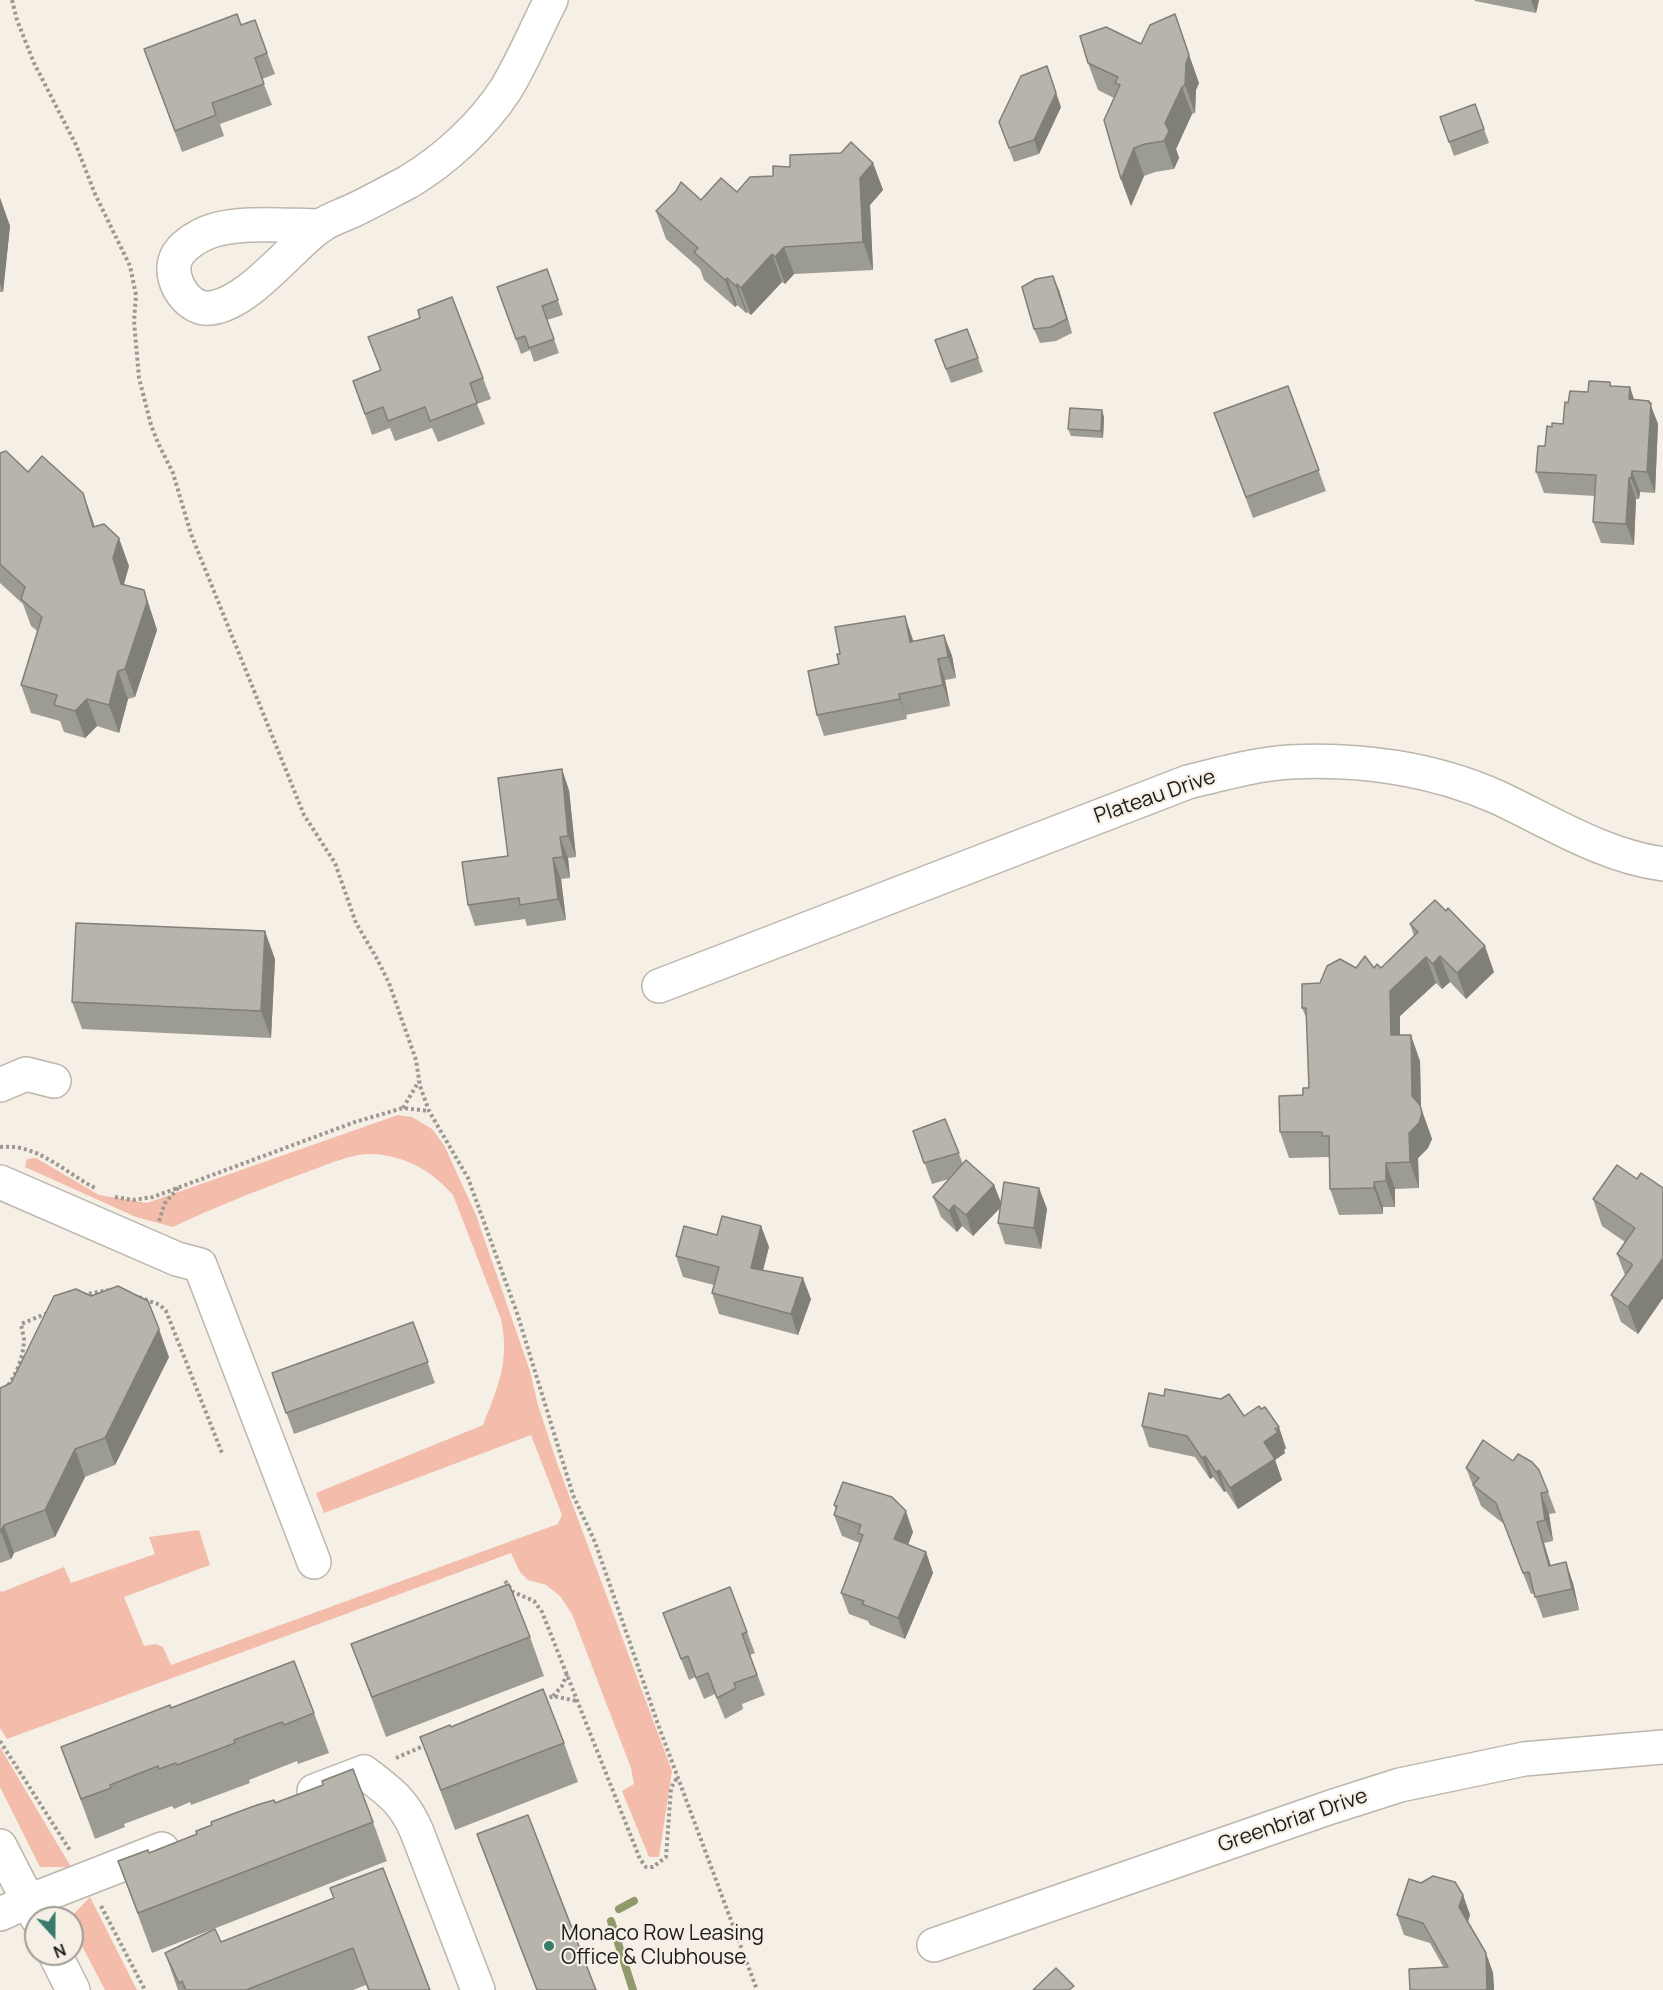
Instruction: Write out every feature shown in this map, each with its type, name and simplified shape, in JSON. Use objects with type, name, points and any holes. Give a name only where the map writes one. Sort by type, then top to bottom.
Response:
[{"type":"street","points":[[321,226],[410,180],[455,147],[478,124],[506,89],[551,0]]},
{"type":"street","name":"Plateau Drive","points":[[659,986],[1177,786],[1260,765],[1290,762],[1350,762],[1396,767],[1447,779],[1497,797],[1591,844],[1663,864]]},
{"type":"street","points":[[0,1085],[26,1074],[54,1081]]},
{"type":"street","points":[[0,1182],[150,1248],[200,1265],[314,1562]]},
{"type":"street","name":"Greenbriar Drive","points":[[934,1946],[1331,1806],[1400,1785],[1524,1759],[1663,1747]]},
{"type":"street","points":[[287,1802],[364,1772],[398,1798],[409,1813],[478,1990]]},
{"type":"street","points":[[0,1846],[22,1911],[187,1840]]},
{"type":"street","points":[[61,1966],[73,1990]]},
{"type":"path","points":[[12,0],[17,20],[34,63],[76,145],[95,194],[130,266],[136,295],[134,321],[139,378],[151,425],[173,473],[191,534],[304,815],[335,863],[356,923],[389,983],[416,1060],[419,1081],[429,1111],[468,1178],[517,1313],[573,1495],[595,1542],[659,1726],[757,1990]]},
{"type":"path","points":[[403,1108],[419,1081]]},
{"type":"path","points":[[112,1196],[133,1200],[153,1197],[355,1122],[403,1108],[429,1111]]},
{"type":"path","points":[[0,1147],[13,1146],[36,1152],[103,1192]]},
{"type":"path","points":[[150,1248],[165,1203],[180,1186]]},
{"type":"path","points":[[78,1297],[109,1290]]},
{"type":"path","points":[[129,1293],[160,1305],[166,1311],[222,1453]]},
{"type":"path","points":[[0,1394],[6,1389],[19,1365],[24,1340],[21,1324],[42,1317],[59,1306]]},
{"type":"path","points":[[505,1581],[513,1592],[534,1601],[542,1612],[640,1859],[646,1867],[653,1867],[666,1857],[671,1788],[678,1776]]},
{"type":"path","points":[[542,1701],[553,1696],[562,1686],[568,1674]]},
{"type":"path","points":[[553,1696],[578,1701]]},
{"type":"path","points":[[364,1772],[434,1742]]},
{"type":"shaded area","points":[[398,1115],[412,1117],[432,1129],[444,1145],[476,1215],[530,1371],[538,1405],[557,1463],[672,1771],[659,1857],[649,1857],[622,1791],[634,1784],[631,1768],[572,1614],[560,1596],[546,1585],[528,1580],[520,1572],[511,1553],[7,1739],[0,1728],[0,1591],[64,1567],[71,1583],[155,1554],[149,1537],[199,1530],[210,1565],[124,1597],[144,1646],[155,1644],[163,1647],[171,1665],[558,1524],[562,1515],[531,1435],[324,1513],[316,1493],[483,1425],[493,1398],[503,1361],[501,1319],[453,1195],[426,1171],[394,1157],[363,1154],[328,1164],[254,1192],[173,1227],[136,1217],[25,1167],[27,1159],[36,1158],[99,1195],[147,1203]]},
{"type":"shaded area","points":[[0,1747],[71,1867],[40,1867],[0,1787]]},
{"type":"shaded area","points":[[90,1897],[137,1990],[105,1990],[84,1950],[84,1906],[81,1906]]},
{"type":"building","points":[[237,14],[241,25],[255,20],[267,53],[255,58],[264,84],[212,103],[216,115],[175,131],[144,49]]},
{"type":"building","points":[[1175,14],[1189,55],[1186,63],[1185,85],[1165,123],[1169,131],[1164,141],[1134,148],[1121,179],[1104,120],[1120,85],[1115,83],[1118,77],[1088,63],[1080,36],[1106,27],[1141,44],[1150,25]]},
{"type":"building","points":[[1047,66],[1056,93],[1034,140],[1009,148],[999,122],[1021,76]]},
{"type":"building","points":[[1475,104],[1484,129],[1449,142],[1440,117]]},
{"type":"building","points":[[851,142],[873,163],[860,178],[863,242],[784,247],[775,257],[772,254],[741,288],[727,278],[725,280],[694,252],[698,248],[656,211],[676,191],[681,182],[701,200],[721,178],[737,192],[750,177],[773,176],[773,166],[790,167],[790,155],[841,153]]},
{"type":"building","points":[[547,269],[558,300],[542,306],[554,339],[529,348],[525,336],[516,339],[497,287]]},
{"type":"building","points":[[1053,276],[1067,319],[1051,327],[1034,329],[1022,287],[1036,279]]},
{"type":"building","points":[[452,297],[483,378],[470,383],[477,403],[430,421],[425,407],[388,421],[383,407],[365,414],[353,381],[381,370],[368,337],[420,318],[418,310]]},
{"type":"building","points":[[967,329],[978,358],[946,369],[935,340]]},
{"type":"building","points":[[1589,381],[1610,382],[1610,386],[1630,387],[1629,399],[1651,403],[1647,472],[1632,471],[1631,478],[1629,478],[1626,524],[1593,522],[1596,475],[1536,472],[1538,446],[1545,446],[1547,426],[1552,427],[1552,423],[1563,424],[1565,402],[1568,403],[1570,391],[1588,392]]},
{"type":"building","points":[[1288,386],[1319,470],[1246,497],[1214,413]]},
{"type":"building","points":[[1070,408],[1102,410],[1101,431],[1068,429]]},
{"type":"building","points":[[6,451],[28,472],[42,456],[83,493],[93,527],[104,524],[119,538],[113,558],[121,584],[144,590],[147,602],[125,669],[118,671],[109,705],[87,699],[75,711],[54,705],[57,695],[21,685],[42,617],[21,599],[25,587],[0,564],[0,453]]},
{"type":"building","points":[[905,616],[910,642],[944,635],[948,657],[938,659],[943,685],[899,694],[900,699],[817,715],[808,671],[839,664],[837,654],[840,654],[835,627]]},
{"type":"building","points":[[562,769],[568,836],[560,837],[563,857],[553,858],[558,899],[520,905],[519,898],[468,905],[462,862],[508,856],[498,778]]},
{"type":"building","points":[[1435,900],[1446,911],[1448,908],[1485,946],[1457,973],[1440,956],[1433,964],[1426,957],[1390,991],[1391,1035],[1411,1035],[1412,1096],[1420,1105],[1422,1113],[1419,1123],[1409,1133],[1410,1162],[1386,1163],[1386,1181],[1374,1182],[1374,1188],[1330,1189],[1329,1136],[1322,1136],[1322,1132],[1280,1132],[1279,1096],[1303,1095],[1303,1088],[1309,1088],[1306,1008],[1302,1008],[1302,984],[1320,983],[1327,966],[1340,959],[1356,968],[1365,956],[1374,968],[1377,964],[1381,968],[1418,932],[1410,924]]},
{"type":"building","points":[[76,923],[265,931],[261,1011],[72,1002]]},
{"type":"building","points":[[945,1119],[959,1153],[924,1163],[913,1131]]},
{"type":"building","points":[[966,1160],[994,1185],[966,1215],[954,1205],[949,1211],[933,1197]]},
{"type":"building","points":[[1617,1165],[1637,1179],[1641,1173],[1663,1188],[1663,1258],[1628,1307],[1611,1295],[1632,1266],[1617,1254],[1635,1228],[1593,1199]]},
{"type":"building","points":[[1004,1182],[1039,1188],[1034,1228],[998,1223]]},
{"type":"building","points":[[722,1216],[761,1226],[751,1268],[803,1278],[791,1314],[712,1293],[719,1267],[676,1256],[684,1226],[717,1235]]},
{"type":"building","points":[[118,1286],[148,1301],[159,1329],[105,1438],[75,1449],[45,1510],[4,1525],[0,1532],[0,1388],[11,1383],[54,1296],[76,1289],[91,1296]]},
{"type":"building","points":[[413,1322],[428,1362],[286,1413],[272,1373]]},
{"type":"building","points":[[1165,1389],[1221,1399],[1229,1394],[1244,1416],[1259,1406],[1261,1409],[1265,1407],[1279,1427],[1275,1429],[1278,1432],[1264,1442],[1275,1459],[1230,1488],[1219,1470],[1216,1472],[1205,1456],[1202,1458],[1187,1436],[1142,1426],[1149,1393],[1164,1396]]},
{"type":"building","points":[[1483,1440],[1513,1461],[1518,1454],[1532,1462],[1539,1470],[1548,1492],[1541,1493],[1545,1520],[1537,1522],[1549,1566],[1566,1562],[1572,1589],[1535,1597],[1529,1572],[1523,1573],[1496,1503],[1473,1485],[1479,1478],[1466,1468]]},
{"type":"building","points":[[843,1482],[892,1497],[906,1511],[894,1539],[926,1552],[898,1618],[862,1604],[864,1601],[841,1593],[863,1535],[858,1533],[861,1525],[834,1515],[837,1506],[834,1505]]},
{"type":"building","points":[[509,1584],[530,1637],[372,1697],[351,1644]]},
{"type":"building","points":[[730,1587],[747,1632],[742,1634],[757,1675],[734,1683],[736,1688],[717,1698],[708,1673],[696,1678],[688,1656],[681,1659],[663,1613]]},
{"type":"building","points":[[294,1661],[314,1713],[234,1740],[235,1743],[177,1765],[176,1763],[159,1769],[158,1766],[81,1799],[61,1747]]},
{"type":"building","points":[[543,1689],[564,1743],[441,1790],[420,1737],[450,1725],[451,1727]]},
{"type":"building","points":[[353,1769],[373,1822],[138,1913],[118,1861],[148,1850],[149,1853],[197,1834],[196,1831],[212,1825],[211,1822],[257,1805],[274,1800],[275,1803],[323,1785],[322,1781]]},
{"type":"building","name":"Monaco Row Leasing Office & Clubhouse","points":[[528,1815],[596,1990],[537,1990],[477,1834]]},
{"type":"building","points":[[383,1868],[430,1990],[369,1990],[353,1948],[246,1990],[186,1990],[182,1981],[179,1983],[165,1953],[215,1929],[221,1942],[334,1898],[330,1888]]},
{"type":"building","points":[[1433,1876],[1455,1882],[1463,1895],[1459,1907],[1486,1953],[1487,1990],[1410,1990],[1409,1969],[1448,1967],[1423,1923],[1397,1915],[1409,1879],[1421,1883]]},
{"type":"building","points":[[1056,1968],[1074,1986],[1069,1990],[1033,1990]]},
{"type":"waterway","points":[[619,1909],[634,1901]]},
{"type":"waterway","points":[[611,1921],[633,1990]]},
{"type":"place","name":"Monaco Row Leasing Office & Clubhouse","points":[[549,1946]]}]
